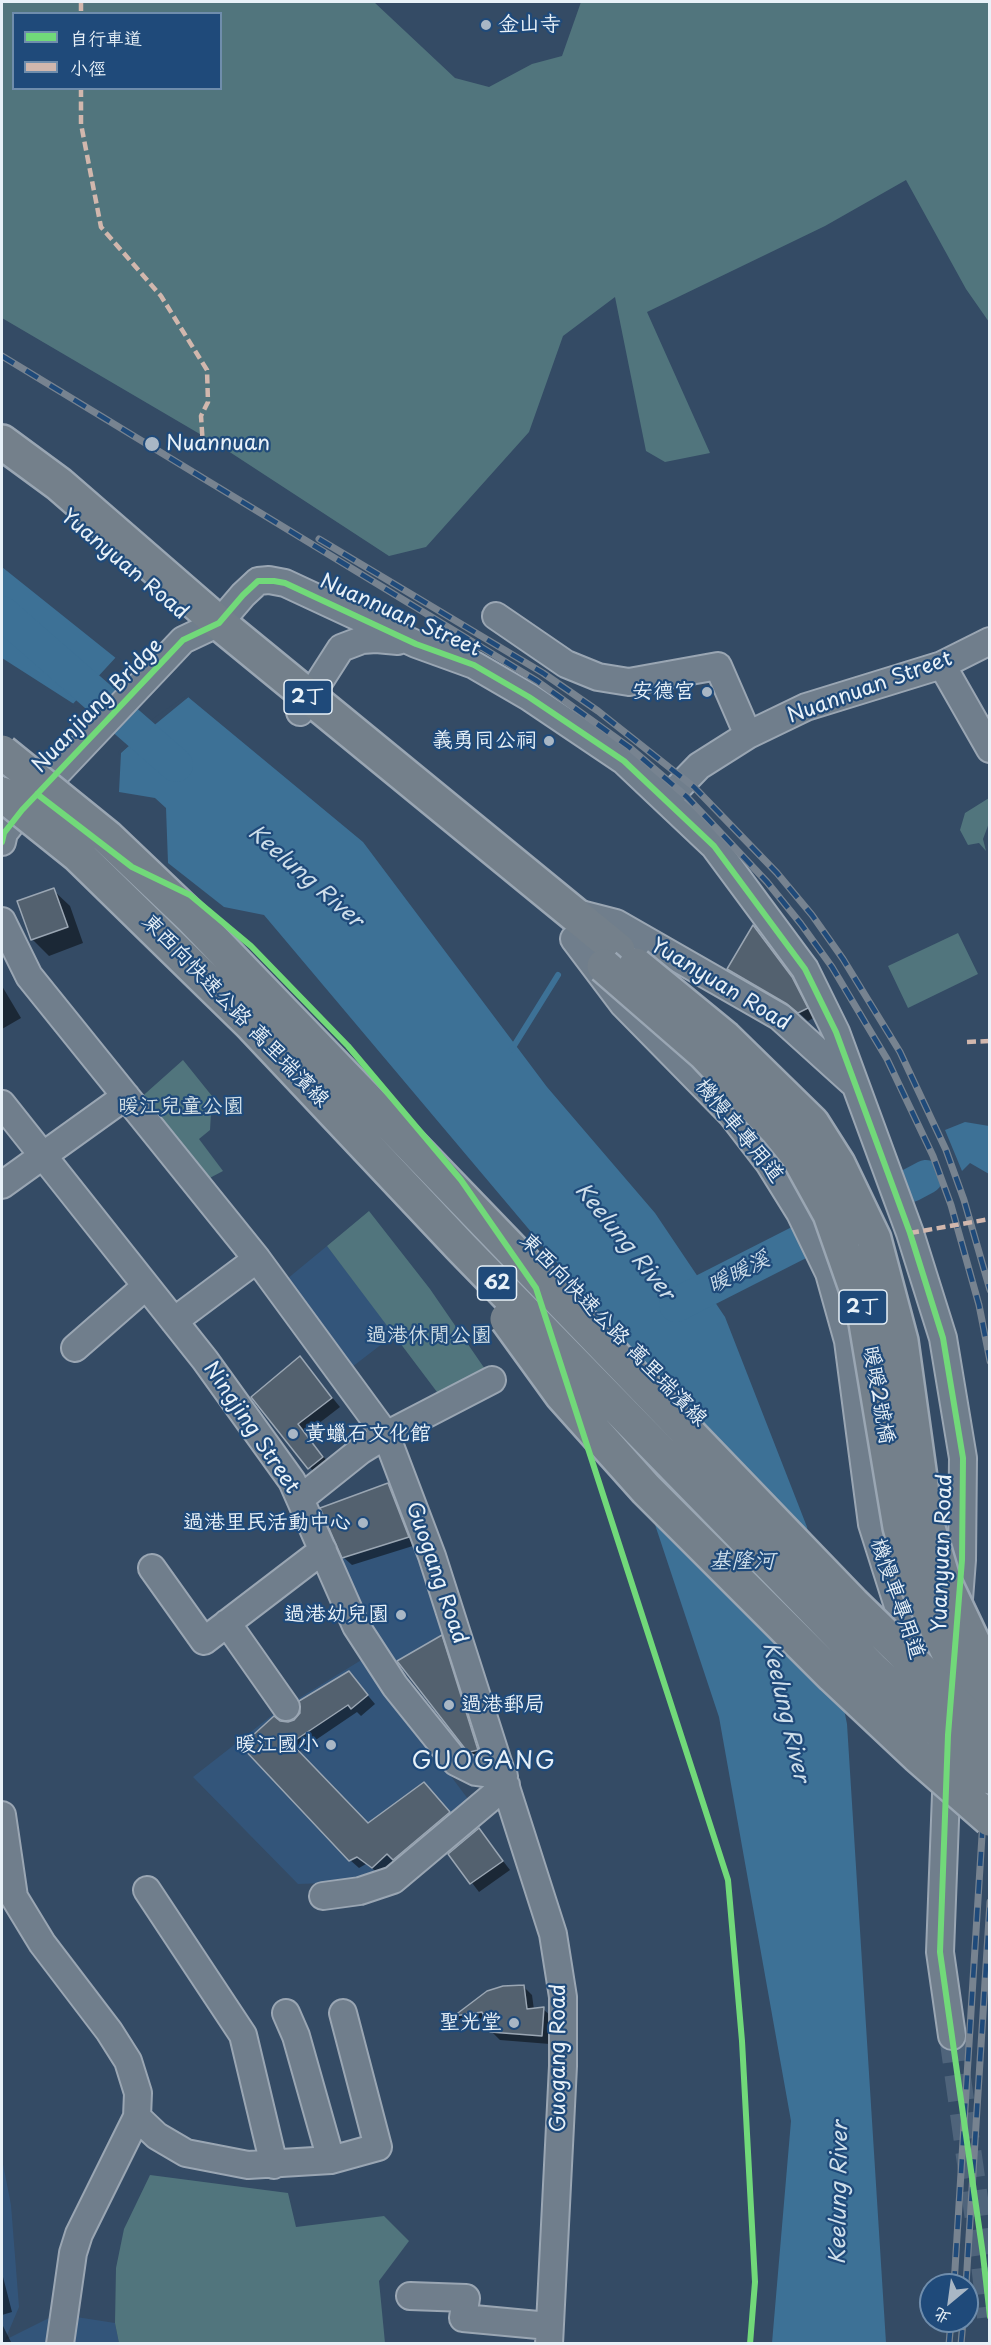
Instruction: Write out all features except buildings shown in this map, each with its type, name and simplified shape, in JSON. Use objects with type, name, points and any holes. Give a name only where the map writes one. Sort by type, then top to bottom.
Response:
[{"type":"main road","name":"Yuanyuan Road","points":[[2,442],[59,484],[202,632]]},
{"type":"main road","name":"Yuanyuan Road","points":[[2,465],[46,498],[202,632],[305,705],[611,958]]},
{"type":"main road","name":"東西向快速公路 萬里瑞濱線","points":[[2,752],[107,837],[191,917],[853,1604],[990,1737]]},
{"type":"main road","name":"東西向快速公路 萬里瑞濱線","points":[[2,794],[78,855],[226,999],[461,1247],[865,1661],[990,1777]]},
{"type":"main road","name":"暖暖2號橋","points":[[611,958],[725,1038],[812,1123],[838,1164],[874,1239],[898,1330],[926,1521],[943,1579],[990,1678]]},
{"type":"main road","name":"暖暖2號橋","points":[[611,958],[777,1130],[798,1156],[830,1214],[864,1311],[900,1527],[914,1578],[949,1654],[990,1719]]},
{"type":"main road","points":[[507,1319],[562,1395],[646,1489],[832,1676],[990,1819]]},
{"type":"street","name":"Nuannuan Street","points":[[202,632],[258,581],[285,583],[416,644],[474,665],[529,697],[624,761],[714,846],[805,969],[836,1032],[857,1086]]},
{"type":"street","points":[[496,616],[566,664],[598,677],[630,682],[718,666],[748,735]]},
{"type":"street","name":"Nuanjiang Bridge","points":[[37,794],[202,632]]},
{"type":"street","name":"Nuannuan Street","points":[[305,705],[341,648],[362,640],[376,639],[416,644]]},
{"type":"street","name":"Nuannuan Street","points":[[666,800],[699,766],[748,735],[806,708],[942,665],[990,641]]},
{"type":"street","points":[[942,665],[990,749]]},
{"type":"street","points":[[2,772],[37,794],[4,833],[2,842]]},
{"type":"street","name":"Guogang Road","points":[[2,921],[29,976],[257,1259],[386,1436],[432,1556],[553,1934],[563,1997],[563,2066],[549,2335]]},
{"type":"street","name":"Yuanyuan Road","points":[[572,926],[616,923],[780,1017],[857,1086],[910,1233],[943,1338],[963,1458],[962,1560],[948,1735],[940,1952],[952,2036]]},
{"type":"street","name":"機慢車專用道","points":[[572,926],[623,1004],[732,1115],[769,1162],[800,1213],[820,1253],[829,1274],[848,1341],[872,1524],[909,1644],[948,1735]]},
{"type":"street","points":[[2,1185],[126,1096]]},
{"type":"street","name":"Ningjing Street","points":[[2,1104],[205,1360],[292,1481],[356,1626],[402,1695],[456,1762],[476,1772],[505,1780]]},
{"type":"street","points":[[174,1321],[257,1259]]},
{"type":"street","points":[[75,1348],[146,1287]]},
{"type":"street","points":[[300,1499],[360,1451],[492,1380]]},
{"type":"street","points":[[152,1568],[204,1641],[323,1550]]},
{"type":"street","points":[[227,1623],[286,1707]]},
{"type":"street","points":[[323,1896],[360,1891],[393,1880],[505,1780]]},
{"type":"street","points":[[2,1815],[14,1897],[42,1943],[109,2031],[128,2061],[138,2093],[137,2117],[79,2234],[73,2253],[60,2343]]},
{"type":"street","points":[[147,1890],[243,2035],[274,2164]]},
{"type":"street","points":[[286,2013],[296,2036],[331,2160]]},
{"type":"street","points":[[137,2117],[157,2136],[186,2153],[248,2165],[331,2160],[378,2146],[343,2013]]},
{"type":"street","points":[[410,2296],[466,2298],[463,2318],[549,2335]]},
{"type":"shaded area","points":[[327,1246],[395,1334],[352,1367],[287,1279]]},
{"type":"shaded area","name":"過港幼兒園","points":[[412,1536],[446,1632],[395,1662],[350,1598],[335,1560]]},
{"type":"shaded area","name":"暖江國小","points":[[363,1659],[468,1799],[380,1881],[298,1884],[193,1777],[275,1713]]},
{"type":"shaded area","points":[[2,2159],[11,2205],[19,2307],[5,2340],[57,2314],[115,2323],[119,2343],[2,2343]]},
{"type":"green space","points":[[2,2],[374,2],[455,78],[489,87],[532,64],[562,56],[581,2],[989,2],[989,322],[966,289],[906,180],[825,226],[647,312],[710,453],[665,462],[646,451],[615,297],[563,336],[529,432],[426,547],[389,556],[222,447],[2,318]]},
{"type":"green space","points":[[989,798],[989,823],[983,839],[986,851],[979,843],[968,845],[960,830],[965,813]]},
{"type":"green space","points":[[958,933],[978,974],[908,1008],[888,966]]},
{"type":"green space","name":"暖江兒童公園","points":[[183,1060],[212,1096],[210,1130],[199,1139],[223,1171],[204,1181],[137,1101]]},
{"type":"green space","name":"過港休閒公園","points":[[369,1211],[430,1289],[487,1372],[440,1396],[327,1246]]},
{"type":"green space","points":[[150,2175],[288,2193],[296,2227],[384,2216],[409,2241],[379,2281],[385,2343],[119,2343],[115,2323],[116,2268],[124,2229]]},
{"type":"water","points":[[2,567],[122,663],[77,706],[2,658]]},
{"type":"water","name":"基隆河","points":[[188,697],[363,842],[547,1087],[655,1213],[725,1317],[807,1527],[847,1724],[886,2343],[772,2343],[791,2121],[719,1717],[575,1284],[264,915],[224,907],[168,863],[166,808],[155,798],[119,792],[121,753],[153,722]]},
{"type":"water","points":[[965,1122],[989,1126],[989,1174],[970,1163],[962,1171],[945,1130]]},
{"type":"pier","points":[[117,656],[124,662],[124,665],[79,708],[71,706]]},
{"type":"pier","points":[[187,695],[191,695],[118,755],[119,751],[151,720]]},
{"type":"waterway","name":"Keelung River","points":[[2,613],[176,765]]},
{"type":"waterway","points":[[512,1049],[558,975]]},
{"type":"waterway","name":"暖暖溪","points":[[911,1185],[926,1177]]},
{"type":"waterway","name":"暖暖溪","points":[[676,1305],[802,1241]]},
{"type":"tunnel","points":[[952,2036],[990,2317]]},
{"type":"railway","points":[[2,356],[537,681],[629,747],[687,797],[767,882],[801,924],[832,967],[887,1059],[933,1156],[951,1205],[979,1305],[990,1361]]},
{"type":"railway","points":[[319,539],[543,673],[598,711],[694,787],[777,873],[812,915],[843,959],[900,1052],[946,1150],[964,1200],[990,1290]]},
{"type":"railway","points":[[955,2273],[990,1707]]},
{"type":"railway","points":[[967,2273],[990,1902]]},
{"type":"railway","points":[[949,2344],[950,2333]]},
{"type":"railway","points":[[961,2344],[962,2333]]},
{"type":"marked path","points":[[81,2],[81,12]]},
{"type":"marked path","points":[[81,90],[81,124],[101,227],[161,296],[207,370],[208,402],[201,416],[203,446]]},
{"type":"marked path","points":[[967,1042],[990,1041]]},
{"type":"marked path","points":[[910,1233],[990,1219]]},
{"type":"cycle path","points":[[2,842],[4,833],[22,810],[183,640],[219,623],[258,581],[274,581],[285,583],[416,644],[474,665],[529,697],[624,761],[714,846],[805,969],[836,1032],[910,1233],[943,1338],[963,1458],[962,1560],[948,1735],[940,1952],[990,2317]]},
{"type":"cycle path","points":[[37,794],[132,867],[190,895],[251,946],[348,1046],[461,1180],[536,1288],[728,1880],[742,2041],[755,2282],[750,2344]]},
{"type":"place","name":"金山寺","points":[[486,25]]},
{"type":"place","name":"Nuannuan","points":[[152,444]]},
{"type":"place","name":"安德宮","points":[[707,692]]},
{"type":"place","name":"義勇同公祠","points":[[549,741]]},
{"type":"place","name":"黃蠟石文化館","points":[[293,1434]]},
{"type":"place","name":"過港里民活動中心","points":[[363,1523]]},
{"type":"place","name":"過港幼兒園","points":[[401,1615]]},
{"type":"place","name":"過港郵局","points":[[449,1705]]},
{"type":"place","name":"暖江國小","points":[[331,1745]]},
{"type":"place","name":"聖光堂","points":[[514,2023]]},
{"type":"district","name":"GUOGANG","points":[[484,1762]]}]
